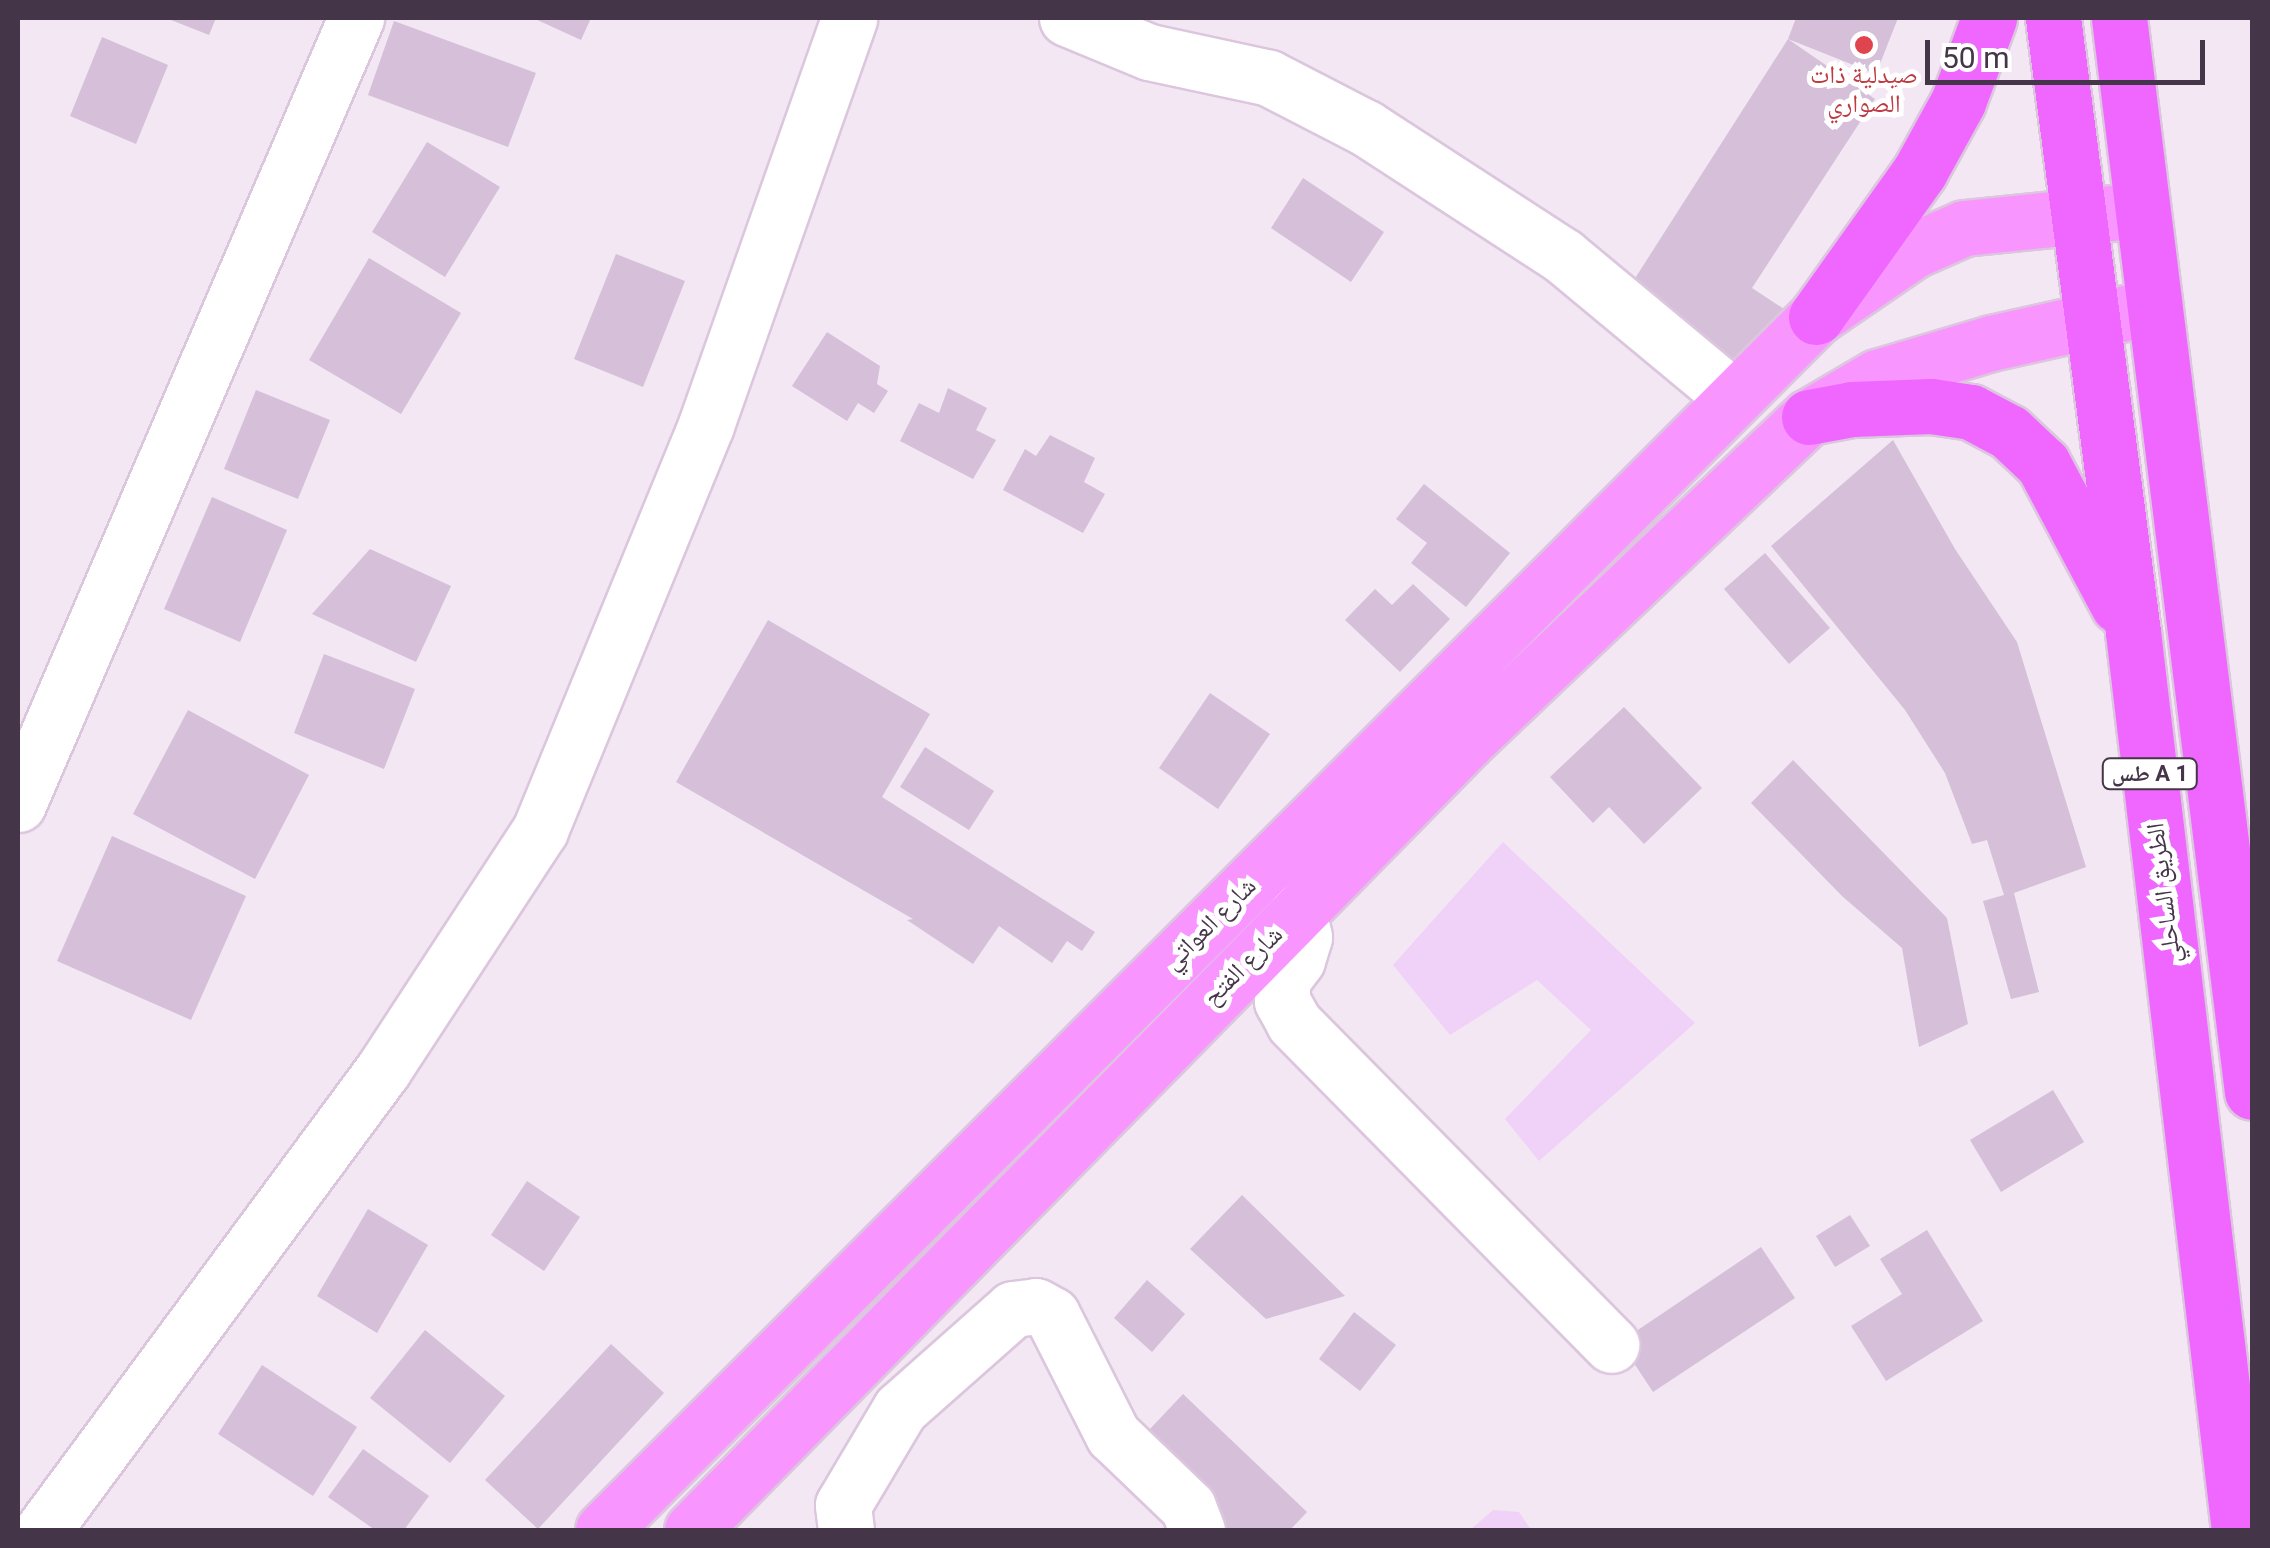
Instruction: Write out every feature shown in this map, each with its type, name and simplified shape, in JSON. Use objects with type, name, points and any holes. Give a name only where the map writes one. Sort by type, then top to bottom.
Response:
[{"type":"highway","points":[[1816,317],[1920,171],[1958,102],[1989,18]]},
{"type":"highway","name":"الطريق الساحلي","points":[[2053,18],[2133,632],[2239,1530]]},
{"type":"highway","name":"طس A 1","points":[[2122,20],[2152,307],[2252,1092]]},
{"type":"highway","points":[[1810,417],[1852,408],[1931,406],[1971,412],[2009,432],[2043,464],[2133,632]]},
{"type":"main road","name":"شارع العواتي","points":[[603,1530],[1816,317],[1914,250],[1964,228],[2142,210]]},
{"type":"main road","name":"شارع الفتح","points":[[692,1530],[983,1229],[1466,742],[1810,417],[1877,377],[1991,343],[2152,307]]},
{"type":"main road","points":[[942,1193],[983,1229]]},
{"type":"street","points":[[18,804],[356,18]]},
{"type":"street","points":[[44,1530],[383,1070],[540,830],[706,425],[849,18]]},
{"type":"street","points":[[1066,18],[1149,52],[1269,78],[1366,128],[1563,256],[1734,398]]},
{"type":"street","points":[[1298,911],[1304,937],[1297,960],[1282,980],[1282,1001],[1294,1024],[1611,1345]]},
{"type":"street","points":[[846,1530],[843,1505],[900,1408],[1013,1310],[1036,1306],[1052,1315],[1113,1436],[1188,1508],[1197,1530]]},
{"type":"street","points":[[853,1364],[900,1408]]},
{"type":"shaded area","points":[[1503,842],[1695,1023],[1539,1161],[1505,1119],[1591,1030],[1537,980],[1450,1035],[1393,965]]},
{"type":"shaded area","points":[[1493,1510],[1519,1512],[1531,1530],[1470,1530]]},
{"type":"building","points":[[166,18],[216,18],[209,35]]},
{"type":"building","points":[[533,18],[591,18],[581,40]]},
{"type":"building","points":[[1796,18],[1898,18],[1876,74],[1788,39]]},
{"type":"building","points":[[394,21],[536,73],[508,147],[368,95]]},
{"type":"building","points":[[102,37],[168,65],[136,144],[70,116]]},
{"type":"building","points":[[1788,39],[1875,99],[1752,288],[1790,313],[1744,383],[1625,294]]},
{"type":"building","points":[[427,142],[500,187],[445,277],[372,232]]},
{"type":"building","points":[[1303,178],[1384,232],[1351,282],[1271,228]]},
{"type":"building","points":[[616,254],[685,281],[643,387],[574,359]]},
{"type":"building","points":[[369,258],[461,313],[401,414],[309,360]]},
{"type":"building","points":[[827,332],[880,366],[877,384],[888,391],[874,413],[858,403],[847,421],[792,386]]},
{"type":"building","points":[[948,388],[987,408],[976,430],[996,440],[973,479],[900,441],[919,403],[939,413]]},
{"type":"building","points":[[256,390],[330,420],[298,499],[224,469]]},
{"type":"building","points":[[1050,435],[1095,458],[1084,482],[1105,494],[1083,533],[1003,490],[1025,449],[1036,456]]},
{"type":"building","points":[[1893,440],[1955,549],[2017,642],[2086,867],[2014,893],[2039,992],[2011,999],[1983,901],[2004,895],[1987,840],[1972,844],[1945,773],[1905,710],[1771,546]]},
{"type":"building","points":[[1424,484],[1510,553],[1466,607],[1411,563],[1427,543],[1396,519]]},
{"type":"building","points":[[212,497],[287,530],[240,642],[164,609]]},
{"type":"building","points":[[370,549],[451,586],[416,662],[312,614]]},
{"type":"building","points":[[1765,553],[1830,628],[1789,664],[1724,589]]},
{"type":"building","points":[[1413,584],[1450,619],[1400,672],[1345,620],[1375,589],[1392,605]]},
{"type":"building","points":[[768,620],[930,714],[882,797],[1095,932],[1082,951],[1067,941],[1052,963],[999,926],[973,964],[907,920],[913,919],[676,782]]},
{"type":"building","points":[[324,654],[415,689],[384,769],[294,733]]},
{"type":"building","points":[[1210,693],[1270,734],[1218,809],[1159,768]]},
{"type":"building","points":[[1624,707],[1702,788],[1644,844],[1609,807],[1593,823],[1550,777]]},
{"type":"building","points":[[188,710],[309,775],[255,879],[133,814]]},
{"type":"building","points":[[925,747],[994,791],[969,830],[900,787]]},
{"type":"building","points":[[1793,760],[1947,918],[1968,1024],[1919,1047],[1902,948],[1842,896],[1751,803]]},
{"type":"building","points":[[112,836],[246,896],[191,1020],[57,961]]},
{"type":"building","points":[[2053,1090],[2084,1142],[2001,1192],[1970,1140]]},
{"type":"building","points":[[527,1181],[580,1217],[544,1271],[491,1235]]},
{"type":"building","points":[[1242,1195],[1345,1296],[1266,1319],[1190,1249]]},
{"type":"building","points":[[368,1209],[428,1245],[377,1333],[317,1296]]},
{"type":"building","points":[[1850,1215],[1870,1246],[1835,1267],[1816,1236]]},
{"type":"building","points":[[1927,1230],[1983,1321],[1886,1381],[1851,1326],[1902,1294],[1880,1259]]},
{"type":"building","points":[[1761,1247],[1795,1298],[1653,1392],[1620,1342]]},
{"type":"building","points":[[1147,1280],[1185,1314],[1152,1352],[1114,1318]]},
{"type":"building","points":[[1354,1312],[1396,1345],[1360,1391],[1319,1359]]},
{"type":"building","points":[[425,1330],[505,1396],[450,1463],[370,1398]]},
{"type":"building","points":[[611,1344],[664,1393],[538,1529],[485,1480]]},
{"type":"building","points":[[262,1365],[357,1427],[313,1496],[218,1434]]},
{"type":"building","points":[[1183,1394],[1307,1512],[1290,1530],[1221,1530],[1133,1447]]},
{"type":"building","points":[[363,1449],[429,1496],[404,1530],[375,1530],[328,1497]]},
{"type":"place","name":"صيدلية ذات الصواري","points":[[1864,45]]}]
